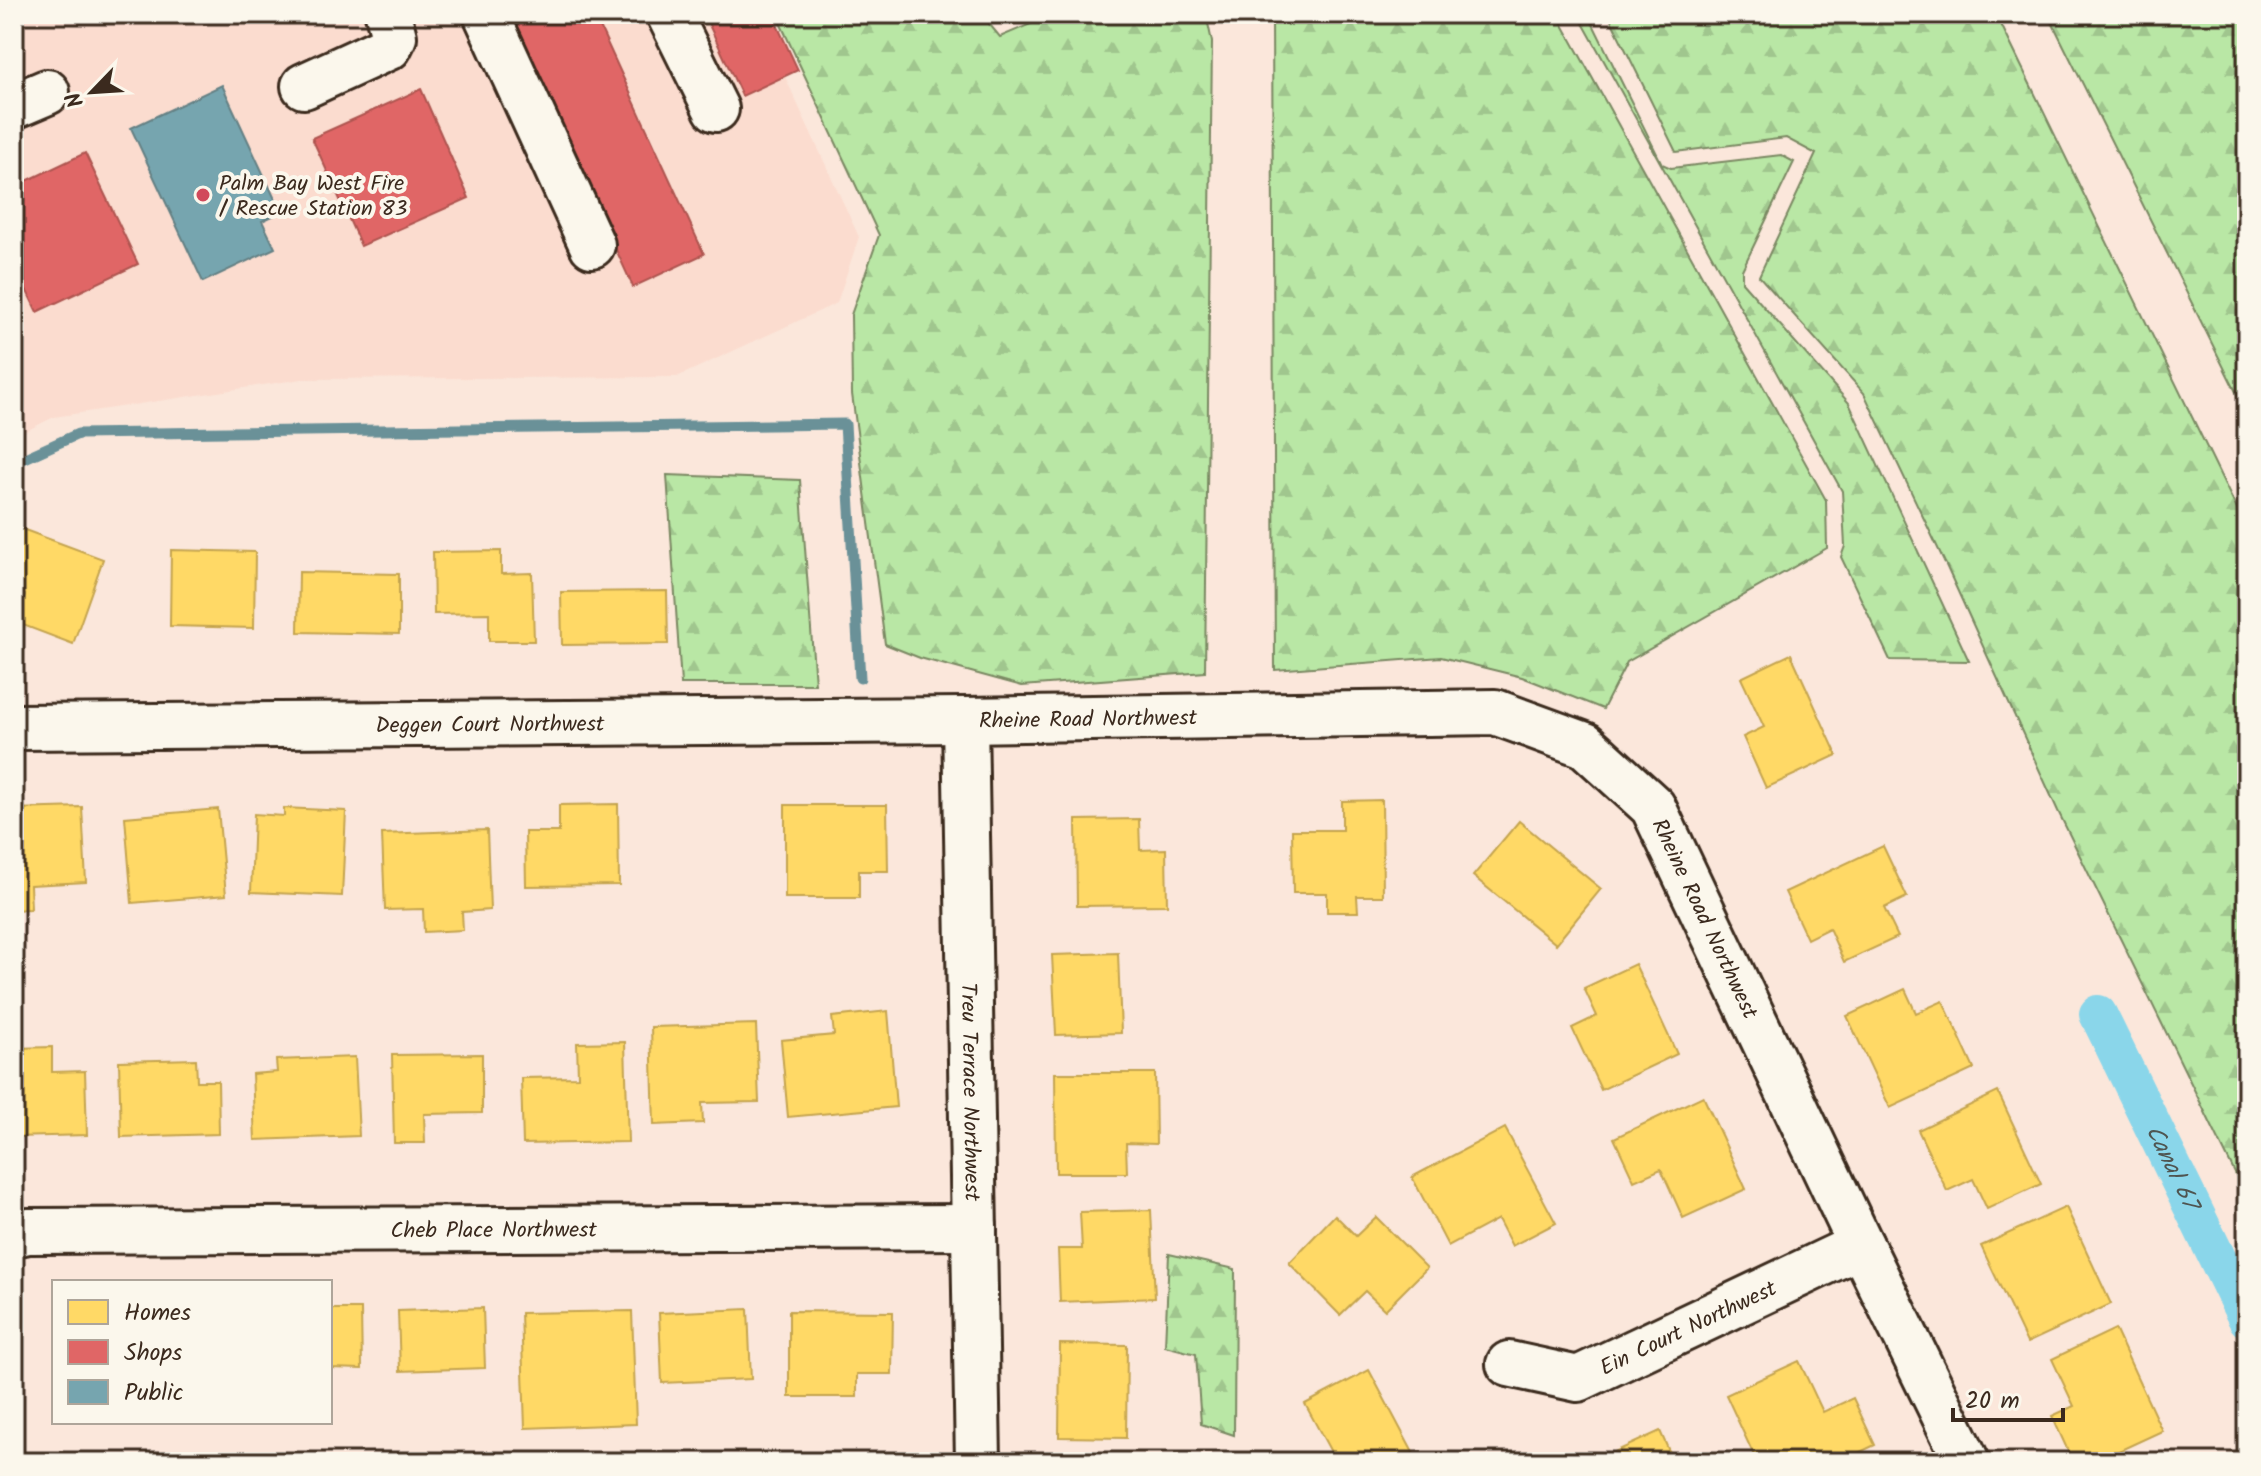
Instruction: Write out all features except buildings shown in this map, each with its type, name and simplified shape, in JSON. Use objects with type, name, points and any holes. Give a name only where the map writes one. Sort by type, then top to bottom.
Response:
[{"type":"street","points":[[304,86],[389,47],[394,37],[388,14]]},
{"type":"street","points":[[486,14],[592,245]]},
{"type":"street","points":[[669,14],[716,109]]},
{"type":"street","name":"Rheine Road Northwest","points":[[965,720],[1495,712],[1585,745],[1653,807],[1967,1462]]},
{"type":"street","name":"Deggen Court Northwest","points":[[14,727],[965,720]]},
{"type":"street","name":"Treu Terrace Northwest","points":[[965,720],[978,1462]]},
{"type":"street","name":"Cheb Place Northwest","points":[[14,1234],[44,1231],[974,1227]]},
{"type":"street","name":"Ein Court Northwest","points":[[1509,1364],[1578,1379],[1861,1245]]},
{"type":"shaded area","points":[[14,14],[756,14],[859,237],[837,303],[677,377],[302,379],[54,417],[14,437]]},
{"type":"green space","points":[[776,14],[981,14],[1000,37],[1054,14],[1206,14],[1212,42],[1205,672],[1022,686],[920,658],[885,644],[852,394],[851,315],[879,235]]},
{"type":"green space","points":[[1272,14],[1557,14],[1826,500],[1827,548],[1627,662],[1603,709],[1522,677],[1441,657],[1275,670]]},
{"type":"green space","points":[[1578,14],[1588,14],[1662,164],[1671,168],[1781,155],[1794,162],[1742,270],[1742,282],[1849,403],[1969,661],[1890,660],[1841,557],[1845,546],[1842,491]]},
{"type":"green space","points":[[1608,14],[1996,14],[2247,530],[2247,1198],[2058,811],[1864,393],[1759,276],[1816,154],[1786,138],[1676,152]]},
{"type":"green space","points":[[2048,14],[2247,14],[2247,414]]},
{"type":"green space","points":[[667,475],[800,480],[815,684],[681,684]]},
{"type":"green space","points":[[1169,1254],[1235,1269],[1234,1435],[1201,1424],[1196,1354],[1165,1346]]},
{"type":"waterway","points":[[14,463],[78,434],[845,424],[860,678]]},
{"type":"waterway","name":"Canal 67","points":[[2098,1014],[2247,1319]]},
{"type":"place","name":"Palm Bay West Fire / Rescue Station 83","points":[[203,195]]}]
